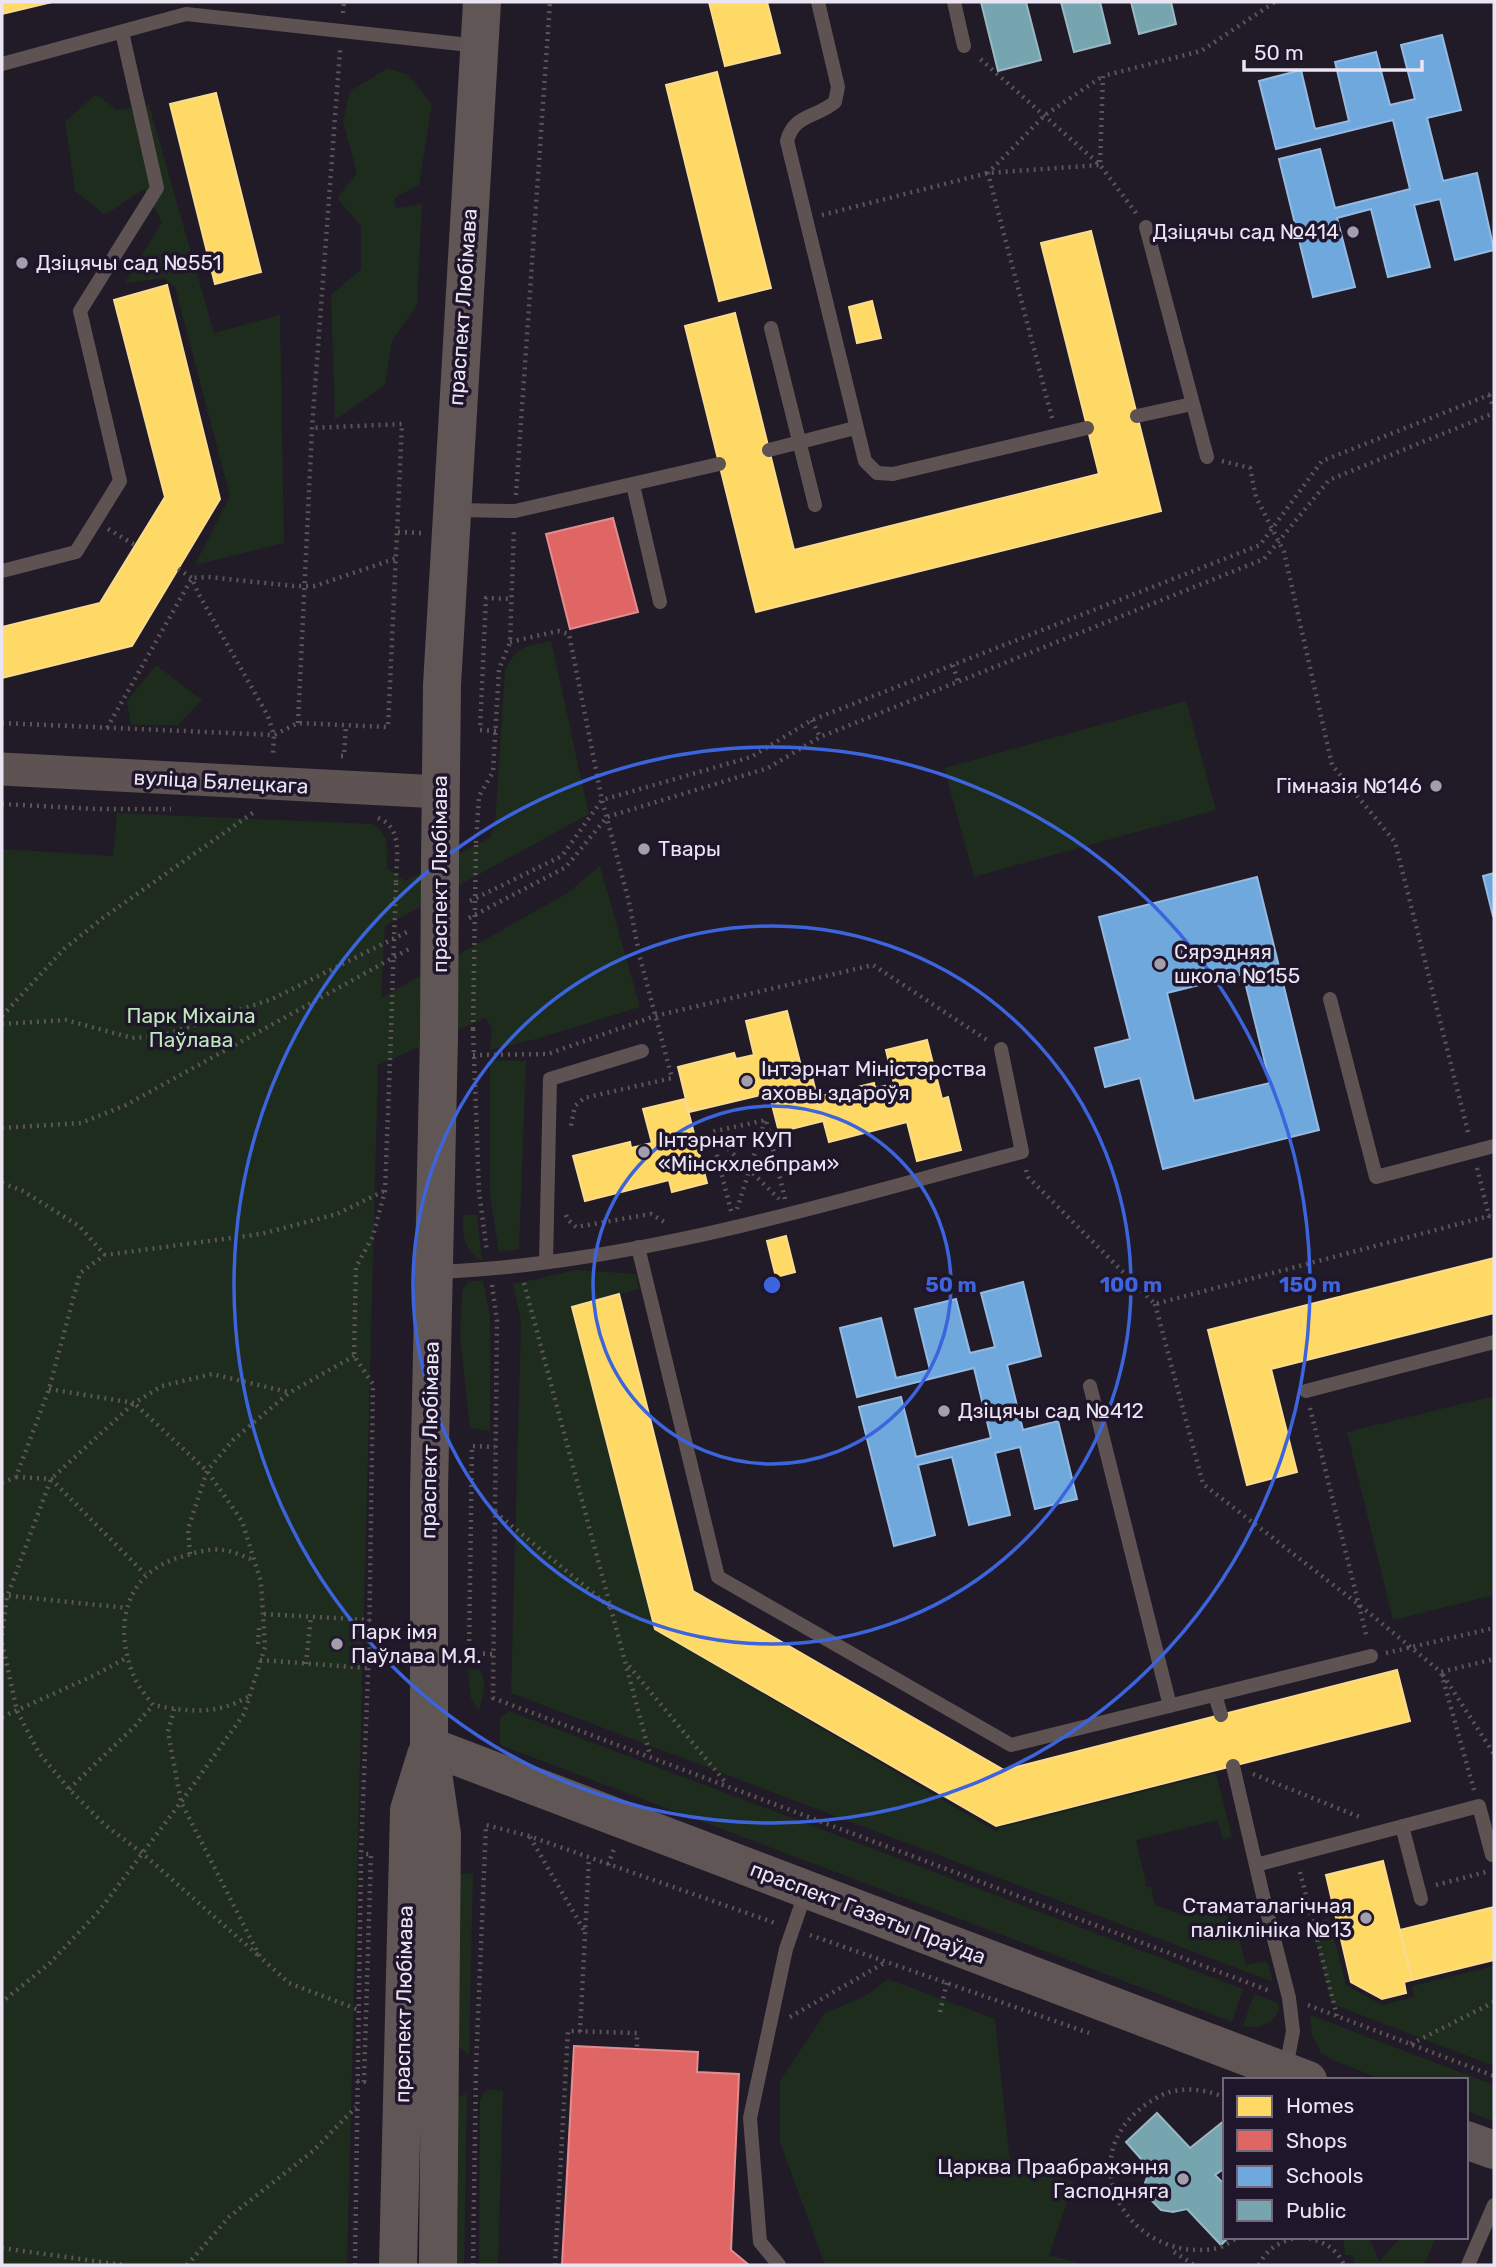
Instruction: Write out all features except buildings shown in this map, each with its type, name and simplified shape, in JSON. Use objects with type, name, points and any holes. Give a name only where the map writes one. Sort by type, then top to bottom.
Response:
[{"type":"main road","name":"праспект Любімава","points":[[438,2265],[442,1834],[429,1746],[432,1272],[456,1033],[440,862],[440,729],[482,2]]},
{"type":"main road","name":"праспект Любімава","points":[[398,2265],[409,1810],[429,1746]]},
{"type":"main road","name":"праспект Газеты Праўда","points":[[429,1746],[1297,2075]]},
{"type":"main road","points":[[1468,2141],[1494,2150]]},
{"type":"street","name":"вуліца Бялецкага","points":[[2,769],[440,792]]},
{"type":"lane","points":[[818,2],[838,87],[835,102],[824,111],[800,120],[790,128],[787,141],[865,461],[877,473],[892,474],[1087,428]]},
{"type":"lane","points":[[954,2],[964,46]]},
{"type":"lane","points":[[2,64],[186,14],[479,46]]},
{"type":"lane","points":[[2,571],[76,552],[120,481],[80,311],[157,188],[122,32]]},
{"type":"lane","points":[[1146,227],[1207,457]]},
{"type":"lane","points":[[771,328],[815,505]]},
{"type":"lane","points":[[1137,416],[1192,404]]},
{"type":"lane","points":[[769,450],[855,428]]},
{"type":"lane","points":[[451,510],[515,511],[719,464]]},
{"type":"lane","points":[[633,485],[660,602]]},
{"type":"lane","points":[[1330,999],[1376,1177],[1494,1146]]},
{"type":"lane","points":[[432,1272],[490,1269],[638,1247],[711,1232],[1022,1152],[1001,1049]]},
{"type":"lane","points":[[547,1262],[550,1079],[642,1051]]},
{"type":"lane","points":[[638,1247],[718,1577],[1011,1745],[1371,1656]]},
{"type":"lane","points":[[1306,1391],[1494,1342]]},
{"type":"lane","points":[[1090,1386],[1170,1706]]},
{"type":"lane","points":[[1215,1695],[1221,1715]]},
{"type":"lane","points":[[1233,1766],[1289,1998],[1297,2075]]},
{"type":"lane","points":[[1256,1865],[1479,1806],[1492,1855]]},
{"type":"lane","points":[[1396,1828],[1420,1894]]},
{"type":"lane","points":[[779,2265],[760,2242],[750,2118],[786,1949],[806,1889]]},
{"type":"lane","points":[[1468,2265],[1494,2207]]},
{"type":"path","points":[[298,723],[312,428],[344,2]]},
{"type":"path","points":[[550,2],[515,511],[510,642],[499,669],[493,772],[479,796],[456,1033],[474,1055],[479,1191],[496,1321],[493,1698],[650,1755],[1494,2076]]},
{"type":"path","points":[[988,173],[1045,115],[1103,76],[1201,51],[1275,2]]},
{"type":"path","points":[[964,46],[1100,165],[1146,227]]},
{"type":"path","points":[[1100,165],[1103,76]]},
{"type":"path","points":[[805,219],[988,173],[1100,165]]},
{"type":"path","points":[[988,173],[1057,436]]},
{"type":"path","points":[[459,923],[566,867],[607,817],[768,768],[820,737],[1264,559],[1329,480],[1494,411],[1492,394],[1322,461],[1260,545],[811,720],[751,757],[602,800],[562,856],[465,904]]},
{"type":"path","points":[[2,723],[274,735],[298,723],[388,727],[402,424],[312,428]]},
{"type":"path","points":[[1155,1304],[1492,1216],[1473,1152],[1395,842],[1332,765],[1284,552],[1256,497],[1250,468],[1207,457]]},
{"type":"path","points":[[96,521],[135,545]]},
{"type":"path","points":[[192,578],[315,586],[397,558]]},
{"type":"path","points":[[178,569],[192,578],[268,716],[274,735],[273,753]]},
{"type":"path","points":[[107,728],[192,578]]},
{"type":"path","points":[[496,730],[480,730],[486,598],[512,599]]},
{"type":"path","points":[[510,642],[558,631],[569,634],[602,800],[672,1078],[584,1098],[575,1106],[569,1131]]},
{"type":"path","points":[[953,665],[958,682]]},
{"type":"path","points":[[811,720],[820,737]]},
{"type":"path","points":[[344,757],[346,725]]},
{"type":"path","points":[[2,804],[96,809],[179,809]]},
{"type":"path","points":[[2,1016],[64,949],[254,812],[242,811]]},
{"type":"path","points":[[355,2265],[360,1854],[370,1620],[373,1384],[354,1356],[356,1267],[373,1236],[385,1191],[397,841],[393,828],[386,821],[375,817]]},
{"type":"path","points":[[2,1024],[66,1020],[132,1038],[162,1037],[272,999],[417,927]]},
{"type":"path","points":[[2,1128],[81,1122],[126,1105],[411,948]]},
{"type":"path","points":[[474,1055],[548,1054],[655,1016],[873,965],[1001,1049]]},
{"type":"path","points":[[711,1132],[766,1120]]},
{"type":"path","points":[[711,1132],[787,1206],[766,1120]]},
{"type":"path","points":[[711,1132],[734,1220],[766,1120]]},
{"type":"path","points":[[1022,1152],[1028,1177],[1155,1304],[1203,1484],[1359,1604],[1441,1672],[1494,1754]]},
{"type":"path","points":[[2,1183],[23,1191],[79,1226],[106,1255]]},
{"type":"path","points":[[16,1477],[49,1389],[80,1273],[106,1255],[261,1234],[337,1214],[385,1191]]},
{"type":"path","points":[[565,1209],[568,1220],[576,1227]]},
{"type":"path","points":[[519,1265],[650,1755]]},
{"type":"path","points":[[190,1554],[188,1529],[207,1471],[233,1440],[289,1393],[354,1356]]},
{"type":"path","points":[[2,1635],[4,1597],[51,1479],[134,1403],[162,1386],[212,1374],[289,1393]]},
{"type":"path","points":[[2,2002],[50,1963],[99,1911],[181,1802],[244,1714],[265,1647],[261,1582],[242,1521],[207,1471],[134,1403],[49,1389]]},
{"type":"path","points":[[1306,1391],[1371,1656],[1494,1628]]},
{"type":"path","points":[[492,1654],[469,1653],[472,1446],[495,1447]]},
{"type":"path","points":[[2,1483],[16,1477],[51,1479],[145,1574]]},
{"type":"path","points":[[494,1512],[612,1608]]},
{"type":"path","points":[[249,1696],[233,1705],[207,1712],[153,1705],[135,1680],[128,1657],[123,1623],[127,1608],[145,1574],[166,1561],[222,1549],[254,1560]]},
{"type":"path","points":[[4,1597],[127,1608]]},
{"type":"path","points":[[264,1614],[370,1620]]},
{"type":"path","points":[[306,1664],[311,1616]]},
{"type":"path","points":[[258,1644],[259,1627]]},
{"type":"path","points":[[2,1643],[17,1711],[39,1753],[69,1789],[104,1824],[142,1853],[289,1983],[359,2010]]},
{"type":"path","points":[[2,1717],[96,1675],[128,1657]]},
{"type":"path","points":[[1441,1672],[1494,1659]]},
{"type":"path","points":[[260,1661],[367,1668]]},
{"type":"path","points":[[626,1662],[727,1785]]},
{"type":"path","points":[[1441,1672],[1479,1806]]},
{"type":"path","points":[[69,1789],[134,1727],[153,1705]]},
{"type":"path","points":[[174,1709],[168,1732],[181,1802],[260,1957]]},
{"type":"path","points":[[1233,1766],[1396,1828]]},
{"type":"path","points":[[473,2265],[476,2067],[486,1825],[529,1836],[1092,2034]]},
{"type":"path","points":[[529,1836],[585,1933]]},
{"type":"path","points":[[357,2081],[364,2082],[371,1854],[360,1854]]},
{"type":"path","points":[[580,2032],[589,1858]]},
{"type":"path","points":[[1298,1867],[1337,2016]]},
{"type":"path","points":[[1420,1894],[1494,1870]]},
{"type":"path","points":[[1310,1911],[1333,1906]]},
{"type":"path","points":[[771,2028],[887,1962]]},
{"type":"path","points":[[940,2012],[947,1982]]},
{"type":"path","points":[[1412,2044],[1494,2003]]},
{"type":"path","points":[[555,2265],[568,2031],[637,2033],[637,2049]]},
{"type":"path","points":[[1194,2265],[1171,2250],[1148,2241],[1129,2225],[1115,2202],[1109,2176],[1112,2150],[1122,2126],[1141,2106],[1164,2094],[1190,2089],[1216,2093],[1223,2097]]},
{"type":"path","points":[[187,2265],[229,2217],[313,2151],[356,2107]]},
{"type":"path","points":[[1171,2250],[1195,2253],[1220,2248],[1235,2239]]},
{"type":"path","points":[[1259,2265],[1270,2249],[1289,2239]]},
{"type":"path","points":[[1316,2239],[1330,2247],[1344,2265]]},
{"type":"path","points":[[2,2248],[123,2265]]},
{"type":"green space","points":[[388,68],[408,75],[432,104],[419,185],[394,198],[396,208],[422,204],[417,305],[392,341],[385,385],[335,420],[331,295],[361,269],[361,226],[337,198],[357,173],[343,121],[350,91]]},
{"type":"green space","points":[[96,94],[117,110],[149,105],[214,333],[280,315],[284,543],[195,565],[230,496],[175,287],[164,278],[125,283],[162,222],[144,189],[105,215],[75,191],[65,122]]},
{"type":"green space","name":"Парк Міхаіла Паўлава","points":[[551,641],[589,814],[385,926],[381,998],[566,894],[600,866],[640,1007],[540,1038],[490,1050],[492,1028],[485,1018],[378,1065],[347,2265],[2,2265],[2,849],[113,856],[117,813],[373,824],[385,838],[387,868],[405,881],[490,838],[495,826],[505,670],[518,651]]},
{"type":"green space","points":[[156,665],[202,700],[178,725],[131,725],[127,701]]},
{"type":"green space","points":[[1186,701],[1216,810],[974,877],[944,768]]},
{"type":"green space","points":[[490,1060],[526,1061],[519,1249],[499,1252],[490,1196]]},
{"type":"green space","points":[[463,1215],[477,1215],[482,1261],[468,1247]]},
{"type":"green space","points":[[576,1270],[636,1274],[639,1289],[572,1307],[655,1630],[997,1832],[999,1828],[1216,1773],[1232,1837],[1223,1839],[1218,1820],[1136,1840],[1147,1887],[1151,1887],[1155,1905],[1183,1915],[1213,1907],[1235,1922],[1246,1965],[1265,1961],[1273,1982],[511,1693],[521,1321],[513,1284]]},
{"type":"green space","points":[[469,1281],[483,1281],[490,1315],[490,1431],[470,1428],[460,1337],[462,1294]]},
{"type":"green space","points":[[1494,1396],[1494,1595],[1393,1620],[1347,1432]]},
{"type":"green space","points":[[468,1669],[478,1669],[483,1678],[484,1689],[479,1711],[471,1699]]},
{"type":"green space","points":[[509,1711],[1243,1989],[1232,2022],[500,1745],[500,1718]]},
{"type":"green space","points":[[457,1873],[473,1874],[469,2055],[454,2043]]},
{"type":"green space","points":[[1329,1917],[1346,1985],[1382,2005],[1414,1997],[1412,1986],[1494,1966],[1494,2066],[1332,2004],[1312,1925]]},
{"type":"green space","points":[[888,1979],[995,2019],[1010,2162],[1074,2182],[1049,2255],[1085,2265],[825,2265],[780,2142],[780,2081],[825,2013],[867,1995]]},
{"type":"green space","points":[[1254,1994],[1278,2003],[1279,2009],[1265,2025],[1243,2026]]},
{"type":"green space","points":[[1310,2015],[1494,2085],[1494,2121],[1468,2112],[1468,2078],[1379,2078],[1330,2059],[1321,2053],[1312,2034]]},
{"type":"green space","points":[[491,2089],[503,2091],[498,2265],[479,2265],[480,2101],[483,2093]]},
{"type":"green space","points":[[467,2091],[464,2265],[450,2265],[452,2104]]},
{"type":"green space","points":[[1343,2239],[1370,2239],[1379,2262],[1399,2239],[1435,2239],[1424,2265],[1355,2265],[1353,2255],[1345,2255]]},
{"type":"place","name":"Дзіцячы сад №414","points":[[1353,232]]},
{"type":"place","name":"Дзіцячы сад №551","points":[[22,263]]},
{"type":"place","name":"Гімназія №146","points":[[1436,786]]},
{"type":"place","name":"Твары","points":[[644,849]]},
{"type":"place","name":"Сярэдняя школа №155","points":[[1160,964]]},
{"type":"place","name":"Інтэрнат Міністэрства аховы здароўя","points":[[747,1081]]},
{"type":"place","name":"Інтэрнат КУП «Мінскхлебпрам»","points":[[644,1152]]},
{"type":"place","name":"Дзіцячы сад №412","points":[[944,1411]]},
{"type":"place","name":"Парк імя Паўлава М.Я.","points":[[337,1644]]},
{"type":"place","name":"Стаматалагічная паліклініка №13","points":[[1366,1918]]},
{"type":"place","name":"Царква Праабражэння Гасподняга","points":[[1183,2179]]}]
